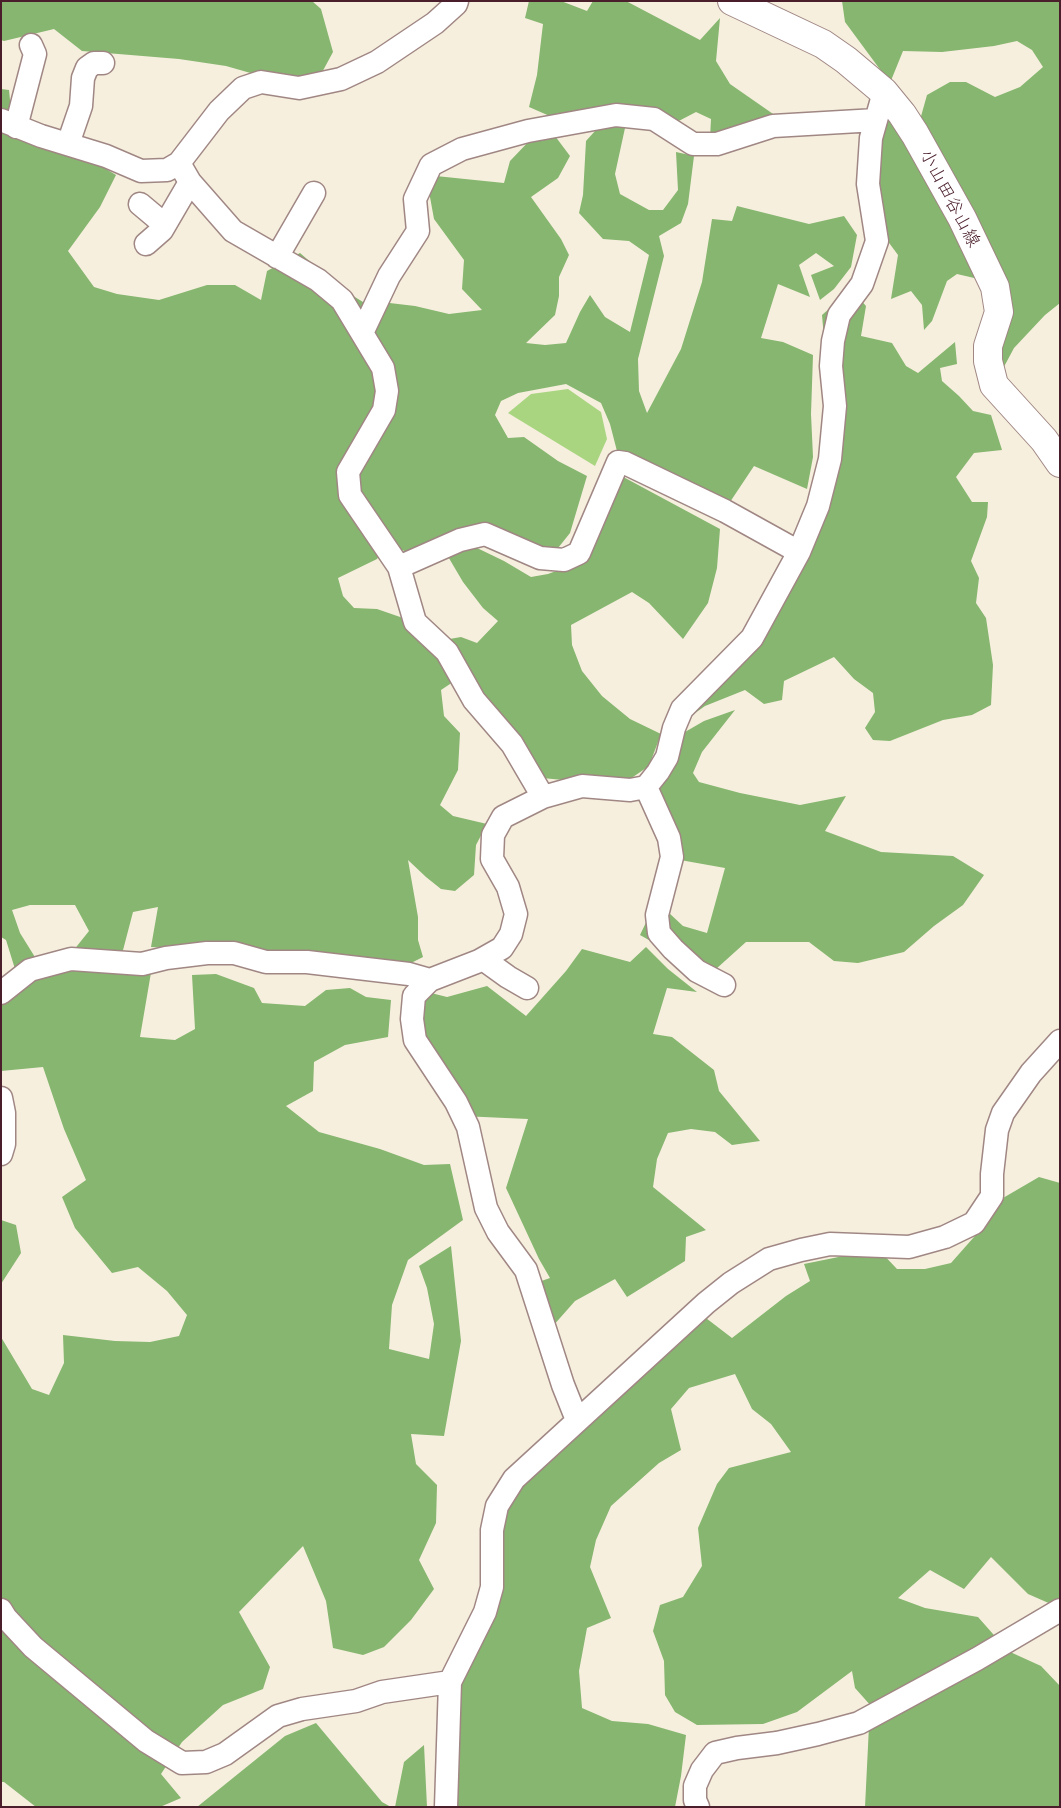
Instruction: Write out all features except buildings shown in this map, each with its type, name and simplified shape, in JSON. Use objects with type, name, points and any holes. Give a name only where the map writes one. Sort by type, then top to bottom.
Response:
[{"type":"main road","name":"小山田谷山線","points":[[732,1],[823,44],[846,60],[884,92],[915,134],[962,218],[995,287],[999,312],[988,346],[988,361],[994,385],[1044,440],[1060,462]]},
{"type":"street","points":[[146,244],[165,225],[185,173],[219,111],[244,88],[261,82],[299,88],[341,79],[377,62],[435,23],[457,1]]},
{"type":"street","points":[[31,45],[35,54],[9,123],[106,156],[141,171],[167,170],[185,173],[232,231],[318,280],[342,300],[383,368],[387,391],[384,410],[348,472],[350,495],[399,567],[415,622],[447,652],[474,700],[512,744],[543,797]]},
{"type":"street","points":[[68,144],[81,106],[83,78],[87,68],[94,64],[104,63]]},
{"type":"street","points":[[577,1420],[563,1385],[526,1270],[498,1232],[486,1208],[468,1127],[456,1102],[415,1040],[412,1019],[414,996],[430,980],[483,959],[502,948],[511,934],[516,914],[508,887],[492,859],[493,835],[503,817],[543,797],[582,786],[630,790],[646,787],[667,757],[674,728],[682,709],[752,638],[799,552],[818,506],[830,459],[835,406],[831,366],[833,341],[839,315],[862,284],[877,241],[868,184],[871,138],[884,92]]},
{"type":"street","points":[[362,333],[389,276],[418,231],[415,199],[431,165],[462,149],[528,131],[616,115],[654,119],[693,144],[717,144],[773,126],[876,120]]},
{"type":"street","points":[[277,257],[314,193]]},
{"type":"street","points":[[140,204],[165,225]]},
{"type":"street","points":[[399,567],[460,540],[485,534],[540,558],[564,560],[579,553],[618,462],[625,462],[725,511],[799,552]]},
{"type":"street","points":[[646,787],[669,838],[672,857],[657,915],[659,933],[672,949],[696,971],[724,985]]},
{"type":"street","points":[[1,993],[30,970],[71,960],[142,964],[166,958],[207,953],[234,953],[266,962],[307,962],[409,974],[430,980]]},
{"type":"street","points":[[483,959],[527,988]]},
{"type":"street","points":[[446,1807],[450,1682],[485,1612],[492,1587],[492,1530],[497,1506],[514,1479],[706,1303],[731,1283],[769,1259],[830,1244],[909,1247],[945,1237],[974,1222],[992,1196],[992,1174],[997,1130],[1003,1113],[1031,1073],[1060,1041]]},
{"type":"street","points":[[1,1098],[4,1113],[4,1144],[1,1154]]},
{"type":"street","points":[[1,1610],[33,1647],[146,1741],[182,1763],[206,1762],[225,1754],[278,1716],[302,1709],[356,1701],[382,1692],[450,1682]]},
{"type":"street","points":[[698,1807],[695,1800],[695,1786],[702,1770],[715,1753],[777,1743],[859,1723],[977,1659],[1060,1610]]},
{"type":"green space","points":[[1,1],[312,1],[321,9],[333,52],[319,78],[261,76],[226,66],[179,59],[82,51],[54,29],[4,41],[1,40]]},
{"type":"green space","points":[[529,1],[561,1],[587,11],[593,1],[626,1],[700,40],[720,18],[716,61],[730,84],[776,116],[710,138],[711,119],[696,112],[673,124],[552,117],[529,107],[537,75],[543,24],[525,18]]},
{"type":"green space","points":[[842,1],[1060,1],[1060,303],[1045,315],[1014,348],[999,376],[1000,284],[957,274],[947,281],[932,321],[924,330],[922,305],[911,291],[891,299],[898,255],[884,236],[865,221],[860,209],[862,167],[873,105],[918,127],[927,95],[950,82],[966,82],[995,97],[1020,87],[1043,67],[1032,50],[1017,41],[994,46],[942,52],[903,51],[890,83],[845,22]]},
{"type":"green space","points":[[1,89],[9,90],[12,120],[1,117]]},
{"type":"green space","points":[[605,120],[625,128],[615,174],[620,194],[649,210],[663,210],[678,190],[676,152],[694,156],[688,204],[681,223],[659,236],[664,256],[638,359],[639,391],[647,413],[681,349],[702,282],[712,219],[732,221],[737,206],[809,224],[844,216],[857,235],[851,267],[834,289],[820,300],[811,275],[834,266],[816,253],[799,265],[810,297],[778,284],[761,338],[783,342],[813,355],[811,414],[813,457],[807,489],[754,466],[726,508],[618,455],[610,424],[601,403],[566,384],[518,393],[501,401],[495,415],[508,438],[524,437],[558,461],[587,476],[570,533],[554,553],[484,535],[407,552],[387,544],[377,559],[338,578],[343,596],[354,608],[377,609],[403,618],[427,643],[461,637],[477,643],[498,621],[483,608],[463,582],[443,548],[475,547],[531,577],[548,574],[583,561],[614,472],[720,529],[717,568],[708,603],[683,639],[649,603],[632,592],[571,625],[572,645],[582,671],[602,696],[630,719],[661,734],[649,766],[630,779],[585,782],[542,778],[453,682],[441,690],[444,716],[460,733],[458,770],[440,805],[453,816],[487,824],[476,845],[474,875],[455,891],[441,889],[408,860],[418,917],[418,940],[423,957],[389,974],[188,949],[151,947],[158,907],[133,912],[122,954],[69,956],[89,931],[75,905],[30,905],[12,910],[20,933],[38,962],[15,969],[6,940],[1,937],[1,131],[86,157],[116,175],[100,207],[68,251],[94,287],[117,294],[159,300],[207,285],[235,285],[261,300],[267,271],[300,253],[342,289],[371,307],[381,302],[415,306],[449,314],[482,310],[462,289],[464,260],[434,219],[426,175],[504,183],[510,161],[533,137],[552,132],[570,156],[558,178],[531,197],[561,239],[569,255],[559,277],[559,296],[555,315],[526,343],[545,345],[566,343],[590,295],[605,317],[630,332],[649,255],[629,241],[603,239],[579,213],[583,195],[586,141]]},
{"type":"green space","points":[[848,286],[866,306],[861,336],[892,343],[906,366],[918,373],[955,342],[957,364],[940,368],[942,381],[973,411],[991,415],[1002,450],[974,453],[956,477],[972,502],[988,502],[987,517],[971,561],[979,578],[976,603],[986,618],[993,665],[991,705],[972,715],[943,720],[890,741],[873,740],[865,728],[875,712],[873,693],[854,679],[834,657],[784,681],[782,700],[764,704],[745,690],[705,706],[688,718],[754,644],[826,502],[825,349],[822,315],[837,302]]},
{"type":"green space","points":[[568,389],[601,412],[607,439],[595,466],[508,413],[531,394]]},
{"type":"green space","points":[[735,710],[702,752],[693,773],[699,782],[740,793],[800,805],[846,796],[825,831],[881,852],[953,856],[984,875],[963,905],[934,926],[904,952],[858,963],[834,961],[809,942],[746,942],[716,969],[656,944],[640,935],[652,910],[668,912],[683,926],[707,933],[725,868],[669,858],[655,789],[668,774],[685,732],[704,721]]},
{"type":"green space","points":[[646,947],[668,969],[697,992],[667,988],[653,1034],[672,1037],[714,1070],[719,1091],[760,1141],[732,1145],[715,1132],[691,1129],[668,1133],[657,1159],[653,1187],[706,1230],[686,1237],[685,1261],[627,1297],[615,1279],[575,1301],[545,1335],[527,1286],[550,1278],[539,1259],[506,1188],[528,1119],[461,1116],[409,1036],[423,991],[447,997],[487,986],[526,1016],[566,971],[582,949],[630,962]]},
{"type":"green space","points":[[153,961],[140,1037],[175,1040],[195,1029],[192,975],[216,974],[254,988],[262,1003],[305,1006],[326,990],[350,988],[366,997],[391,1000],[388,1037],[345,1045],[314,1062],[313,1091],[286,1106],[319,1132],[380,1149],[424,1165],[450,1164],[463,1220],[408,1260],[392,1305],[389,1349],[429,1359],[434,1324],[427,1288],[419,1266],[451,1246],[461,1341],[444,1436],[411,1434],[416,1464],[437,1485],[436,1523],[419,1560],[434,1589],[411,1620],[384,1647],[363,1655],[333,1648],[326,1601],[303,1546],[239,1612],[270,1667],[263,1689],[223,1705],[182,1742],[161,1774],[181,1798],[160,1807],[36,1807],[4,1782],[1,1782],[1,1337],[32,1389],[49,1395],[64,1363],[63,1335],[115,1341],[150,1342],[179,1336],[187,1315],[167,1291],[138,1267],[112,1273],[75,1228],[62,1197],[86,1180],[64,1129],[43,1067],[1,1071],[1,993],[46,972]]},
{"type":"green space","points":[[1039,1177],[1060,1183],[1060,1608],[1028,1594],[991,1557],[964,1589],[930,1570],[898,1598],[925,1608],[978,1617],[1008,1651],[1041,1666],[1060,1686],[1060,1807],[865,1807],[869,1726],[880,1716],[855,1688],[852,1671],[797,1712],[763,1724],[697,1725],[675,1712],[665,1695],[664,1661],[653,1631],[660,1605],[683,1597],[702,1566],[698,1528],[717,1484],[729,1468],[791,1452],[771,1424],[752,1409],[735,1374],[689,1388],[671,1409],[681,1450],[659,1463],[611,1506],[596,1540],[590,1567],[611,1618],[587,1628],[579,1671],[582,1708],[612,1721],[648,1724],[686,1735],[675,1807],[454,1807],[459,1653],[495,1548],[502,1500],[702,1315],[732,1338],[786,1296],[810,1281],[804,1264],[878,1249],[897,1269],[925,1269],[951,1263],[974,1237],[1003,1198]]},
{"type":"green space","points":[[1,1220],[16,1225],[21,1253],[1,1284]]},
{"type":"green space","points":[[316,1723],[382,1802],[391,1807],[197,1807],[285,1736]]},
{"type":"green space","points":[[424,1745],[427,1807],[395,1807],[404,1762]]}]
